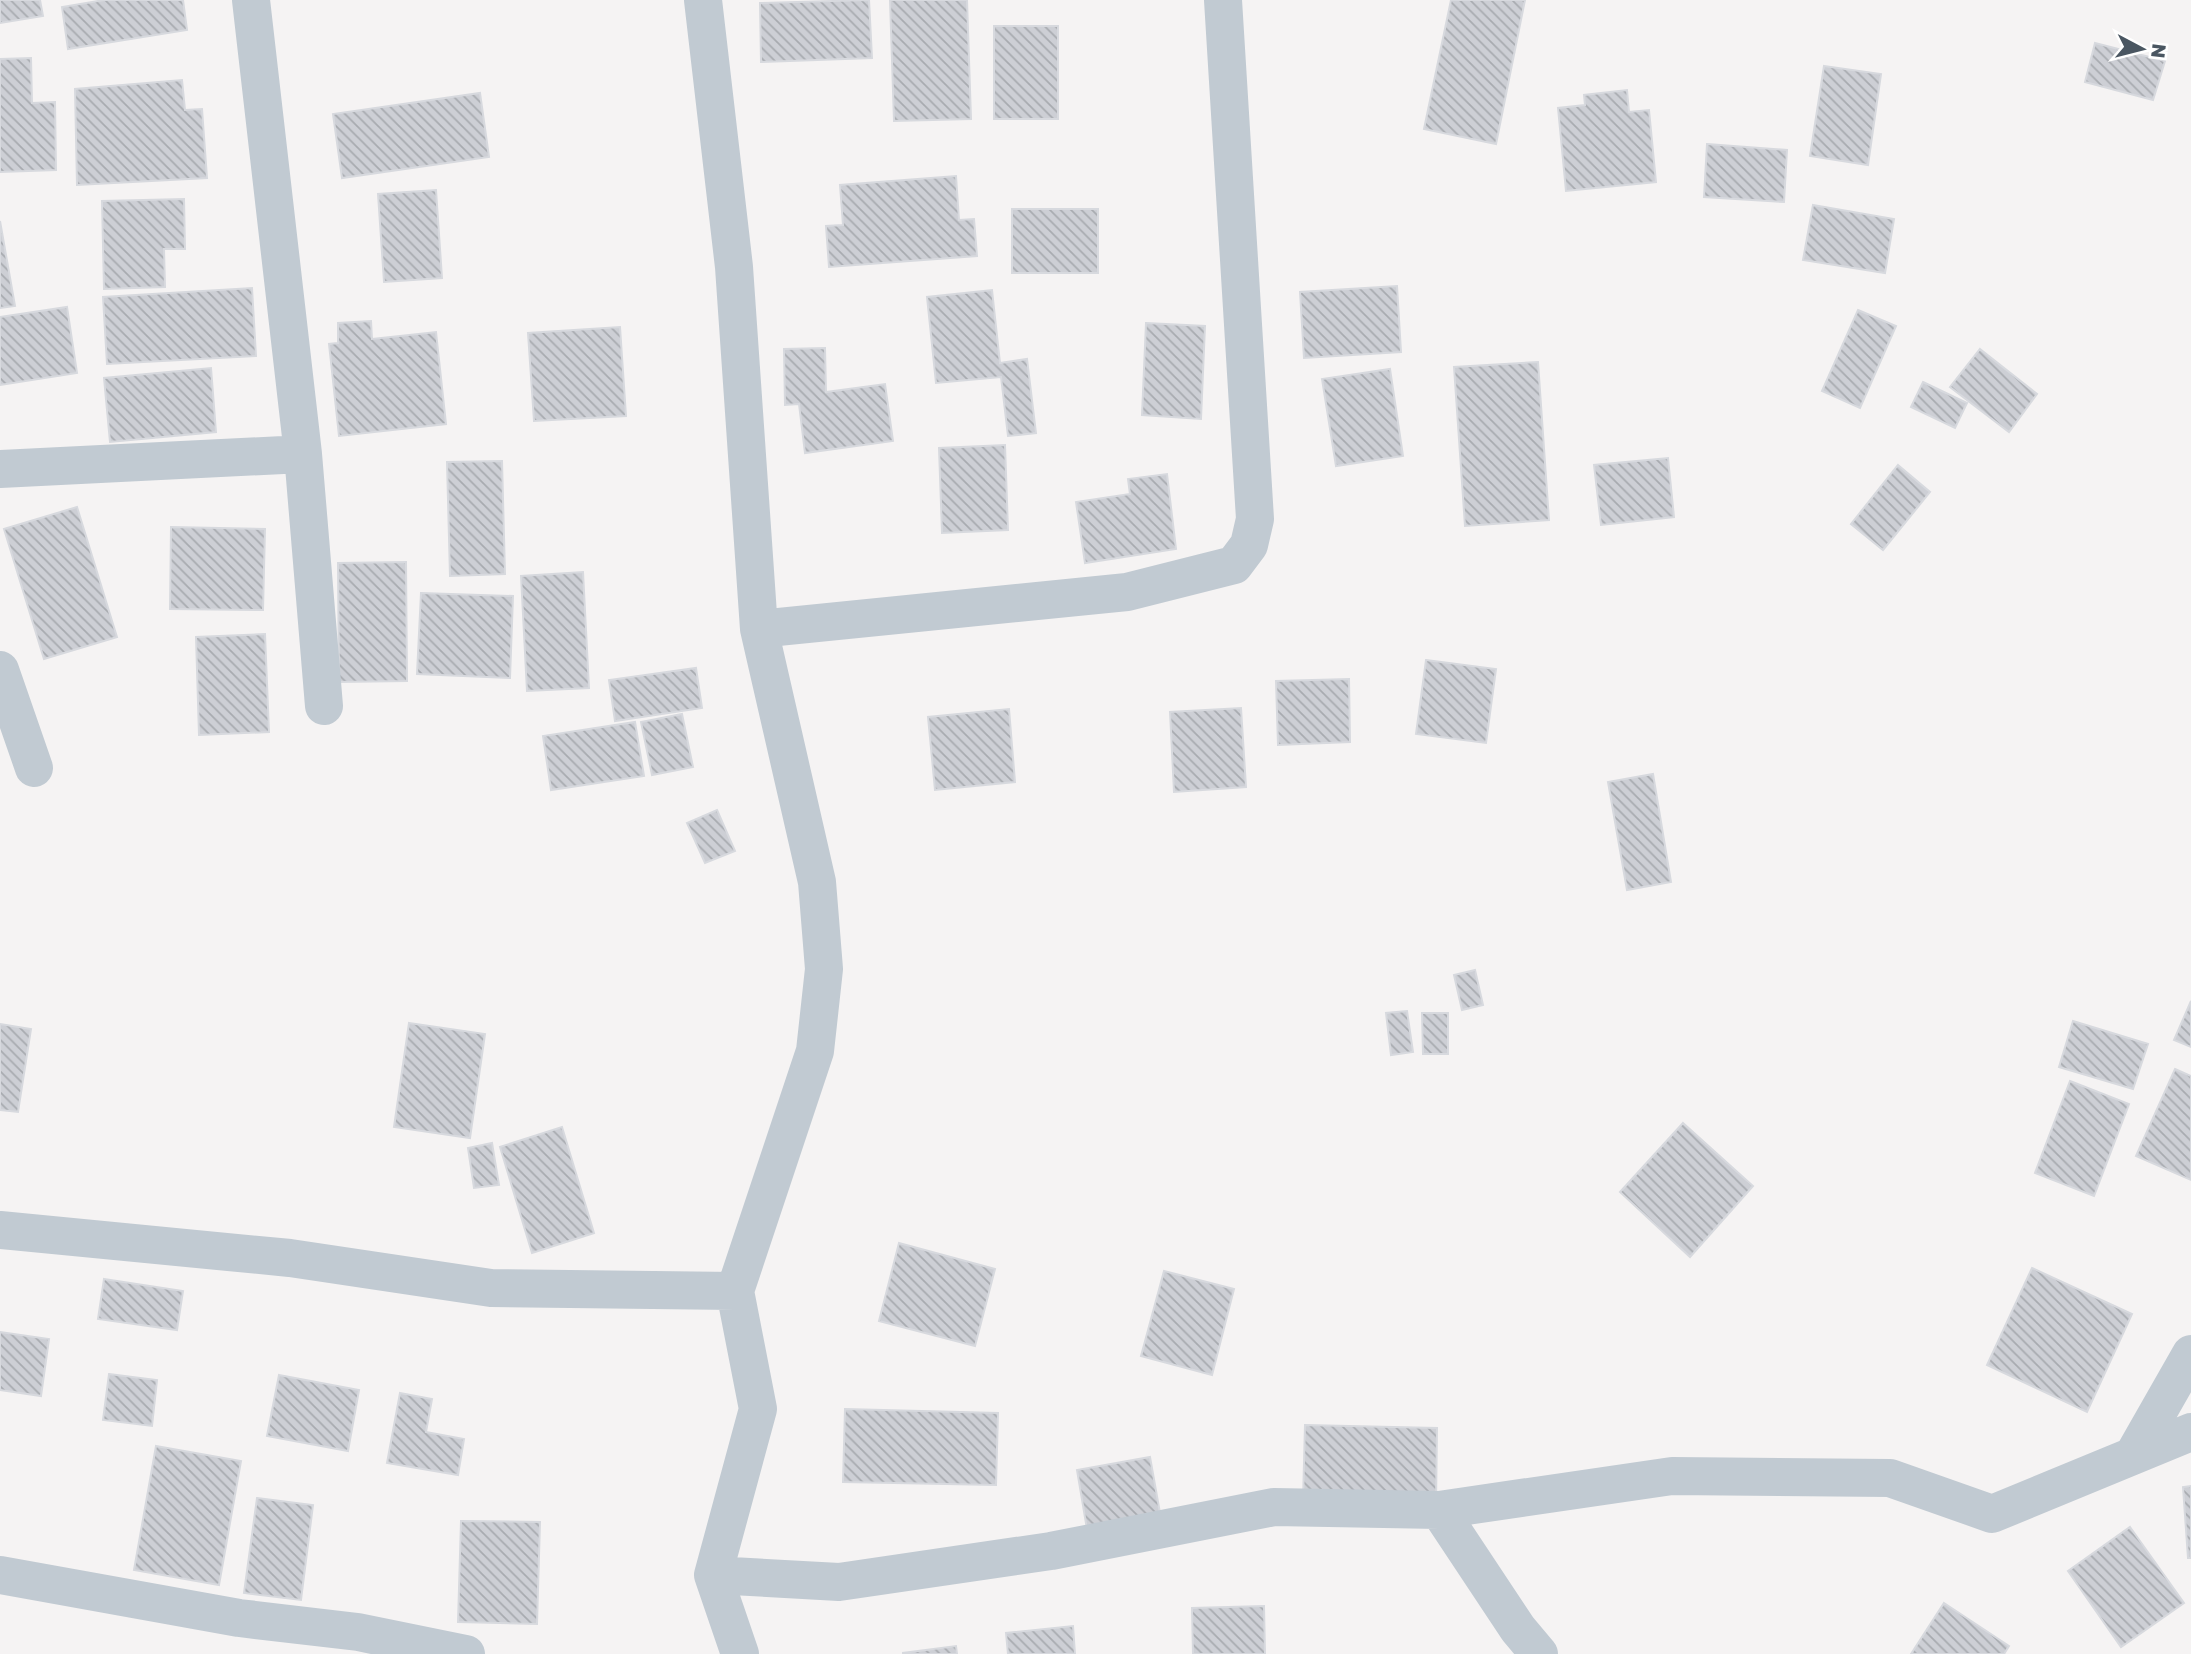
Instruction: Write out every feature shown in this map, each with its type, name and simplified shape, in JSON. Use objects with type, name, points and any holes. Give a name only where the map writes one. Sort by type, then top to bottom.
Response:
[{"type":"street","points":[[251,0],[303,454],[324,706]]},
{"type":"street","points":[[703,0],[734,267],[759,629],[817,881],[824,969],[815,1051],[735,1291],[758,1409],[713,1574],[740,1654]]},
{"type":"street","points":[[759,629],[1127,592],[1234,565],[1250,545],[1255,519],[1223,0]]},
{"type":"street","points":[[0,469],[303,454]]},
{"type":"street","points":[[0,670],[34,768]]},
{"type":"street","points":[[0,1230],[290,1258],[491,1288],[735,1291]]},
{"type":"street","points":[[2134,1454],[2191,1354]]},
{"type":"street","points":[[713,1574],[839,1582],[1051,1550],[1274,1507],[1438,1510],[1686,1476],[1889,1478],[1993,1514],[2191,1432]]},
{"type":"street","points":[[1438,1510],[1518,1629],[1539,1654]]},
{"type":"street","points":[[0,1575],[239,1618],[358,1632],[466,1654]]},
{"type":"building","points":[[0,0],[40,0],[43,16],[0,23]]},
{"type":"building","points":[[104,0],[183,0],[187,30],[68,49],[62,7]]},
{"type":"building","points":[[869,0],[872,58],[761,62],[760,3]]},
{"type":"building","points":[[890,0],[967,0],[971,119],[894,121]]},
{"type":"building","points":[[1451,0],[1525,0],[1496,144],[1424,129]]},
{"type":"building","points":[[994,26],[1058,26],[1058,119],[994,119]]},
{"type":"building","points":[[2095,43],[2165,61],[2153,100],[2085,82]]},
{"type":"building","points":[[31,58],[32,103],[55,102],[56,170],[0,172],[0,59]]},
{"type":"building","points":[[1824,66],[1881,74],[1868,165],[1810,156]]},
{"type":"building","points":[[182,80],[185,110],[202,109],[207,178],[77,185],[75,89]]},
{"type":"building","points":[[1627,90],[1629,112],[1649,110],[1656,182],[1566,191],[1558,108],[1585,105],[1584,95]]},
{"type":"building","points":[[480,93],[489,157],[342,178],[333,114]]},
{"type":"building","points":[[1707,144],[1787,150],[1784,202],[1704,197]]},
{"type":"building","points":[[956,176],[959,220],[974,219],[977,256],[829,267],[826,226],[843,225],[840,185]]},
{"type":"building","points":[[436,190],[442,278],[384,282],[378,194]]},
{"type":"building","points":[[184,199],[185,249],[164,249],[165,287],[104,289],[102,201]]},
{"type":"building","points":[[1813,205],[1894,219],[1885,273],[1803,260]]},
{"type":"building","points":[[1012,209],[1098,209],[1098,273],[1012,273]]},
{"type":"building","points":[[0,221],[15,306],[0,308]]},
{"type":"building","points":[[1397,286],[1401,352],[1304,358],[1300,292]]},
{"type":"building","points":[[252,288],[256,356],[107,364],[103,297]]},
{"type":"building","points":[[992,290],[1000,363],[1027,359],[1036,433],[1008,436],[1001,377],[936,383],[927,297]]},
{"type":"building","points":[[67,307],[77,373],[0,385],[0,317]]},
{"type":"building","points":[[1858,310],[1896,326],[1860,408],[1822,391]]},
{"type":"building","points":[[371,321],[372,339],[436,332],[446,424],[339,436],[329,344],[338,343],[338,323]]},
{"type":"building","points":[[1146,323],[1205,326],[1201,419],[1142,415]]},
{"type":"building","points":[[620,327],[626,416],[534,421],[528,333]]},
{"type":"building","points":[[825,348],[826,392],[885,384],[893,441],[805,453],[799,404],[785,405],[784,349]]},
{"type":"building","points":[[1980,349],[2037,394],[2009,432],[1950,387]]},
{"type":"building","points":[[1538,362],[1549,520],[1465,526],[1454,367]]},
{"type":"building","points":[[211,368],[216,432],[110,442],[104,378]]},
{"type":"building","points":[[1390,369],[1403,456],[1336,466],[1322,379]]},
{"type":"building","points":[[1923,382],[1967,403],[1955,428],[1911,407]]},
{"type":"building","points":[[1005,445],[1008,530],[942,533],[939,448]]},
{"type":"building","points":[[1668,458],[1674,517],[1601,525],[1594,465]]},
{"type":"building","points":[[502,461],[505,574],[450,576],[447,462]]},
{"type":"building","points":[[1898,465],[1930,492],[1883,550],[1851,524]]},
{"type":"building","points":[[1167,474],[1176,549],[1085,563],[1076,502],[1130,494],[1128,479]]},
{"type":"building","points":[[77,507],[117,637],[44,659],[4,529]]},
{"type":"building","points":[[171,527],[265,529],[263,610],[170,609]]},
{"type":"building","points":[[406,562],[407,681],[339,682],[338,563]]},
{"type":"building","points":[[583,572],[589,688],[527,691],[521,576]]},
{"type":"building","points":[[421,593],[513,596],[510,678],[417,674]]},
{"type":"building","points":[[265,634],[269,732],[199,735],[196,637]]},
{"type":"building","points":[[1426,660],[1496,669],[1486,743],[1416,734]]},
{"type":"building","points":[[696,668],[702,708],[615,721],[609,680]]},
{"type":"building","points":[[1349,679],[1350,742],[1278,745],[1276,681]]},
{"type":"building","points":[[1241,708],[1246,787],[1174,792],[1170,712]]},
{"type":"building","points":[[1009,709],[1015,782],[935,790],[928,717]]},
{"type":"building","points":[[682,714],[693,767],[652,775],[641,722]]},
{"type":"building","points":[[635,722],[644,776],[551,790],[543,736]]},
{"type":"building","points":[[1653,774],[1671,882],[1627,890],[1608,782]]},
{"type":"building","points":[[717,810],[735,851],[705,863],[687,823]]},
{"type":"building","points":[[1475,970],[1483,1005],[1462,1010],[1454,975]]},
{"type":"building","points":[[2191,1001],[2191,1047],[2174,1040]]},
{"type":"building","points":[[1407,1011],[1413,1052],[1391,1055],[1386,1013]]},
{"type":"building","points":[[1422,1013],[1448,1013],[1448,1054],[1423,1054]]},
{"type":"building","points":[[2073,1021],[2148,1044],[2133,1089],[2059,1067]]},
{"type":"building","points":[[409,1023],[485,1034],[470,1138],[394,1127]]},
{"type":"building","points":[[0,1024],[31,1029],[18,1112],[0,1110]]},
{"type":"building","points":[[2175,1069],[2191,1076],[2191,1180],[2136,1156]]},
{"type":"building","points":[[2070,1081],[2129,1104],[2094,1196],[2035,1173]]},
{"type":"building","points":[[1683,1123],[1753,1186],[1690,1257],[1620,1192]]},
{"type":"building","points":[[562,1127],[594,1233],[532,1253],[500,1147]]},
{"type":"building","points":[[492,1143],[499,1185],[474,1188],[468,1148]]},
{"type":"building","points":[[899,1243],[995,1269],[975,1346],[879,1321]]},
{"type":"building","points":[[2032,1268],[2132,1314],[2087,1412],[1987,1365]]},
{"type":"building","points":[[1164,1271],[1234,1289],[1212,1375],[1141,1356]]},
{"type":"building","points":[[104,1279],[183,1291],[177,1330],[98,1319]]},
{"type":"building","points":[[0,1332],[49,1339],[41,1396],[0,1390]]},
{"type":"building","points":[[109,1374],[157,1380],[152,1426],[103,1420]]},
{"type":"building","points":[[279,1375],[359,1390],[348,1451],[267,1436]]},
{"type":"building","points":[[400,1393],[432,1399],[426,1432],[464,1439],[458,1475],[387,1463]]},
{"type":"building","points":[[845,1409],[998,1413],[996,1485],[843,1482]]},
{"type":"building","points":[[1305,1425],[1437,1428],[1436,1504],[1303,1501]]},
{"type":"building","points":[[156,1446],[241,1461],[219,1585],[134,1570]]},
{"type":"building","points":[[1150,1457],[1165,1541],[1091,1553],[1077,1470]]},
{"type":"building","points":[[2191,1486],[2191,1558],[2188,1558],[2183,1487]]},
{"type":"building","points":[[257,1498],[313,1505],[301,1600],[244,1593]]},
{"type":"building","points":[[461,1521],[540,1522],[537,1624],[458,1622]]},
{"type":"building","points":[[2130,1527],[2184,1603],[2121,1647],[2068,1571]]},
{"type":"building","points":[[1944,1603],[2009,1646],[2004,1654],[1911,1654]]},
{"type":"building","points":[[1264,1606],[1265,1654],[1193,1654],[1192,1608]]},
{"type":"building","points":[[1073,1626],[1075,1654],[1008,1654],[1006,1633]]},
{"type":"building","points":[[956,1646],[957,1654],[903,1654],[903,1653]]}]
